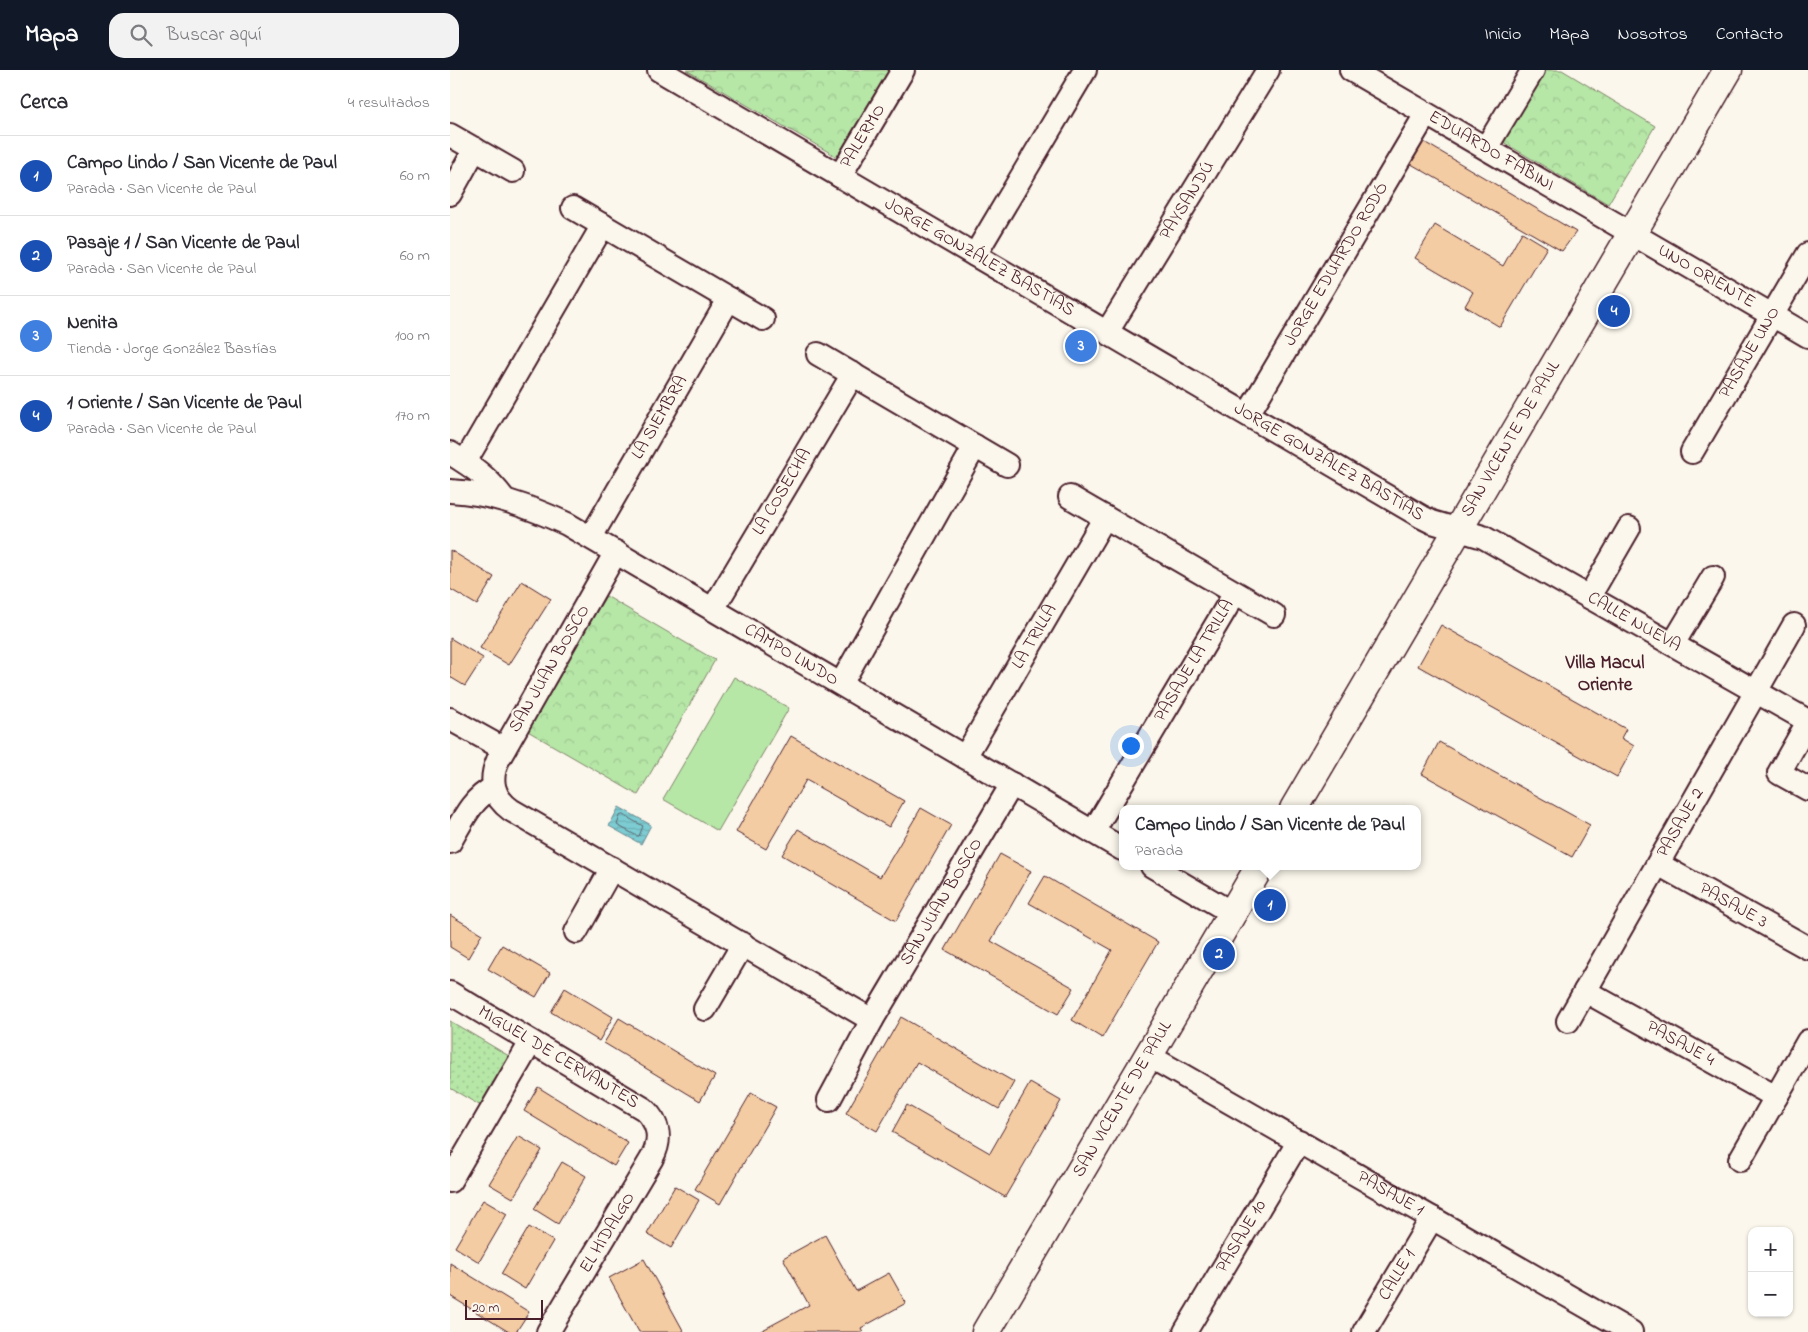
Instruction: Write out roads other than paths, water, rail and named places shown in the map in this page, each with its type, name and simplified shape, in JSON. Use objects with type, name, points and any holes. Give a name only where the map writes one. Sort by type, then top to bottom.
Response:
[{"type":"street","name":"JORGE GONZÁLEZ BASTÍAS","points":[[659,70],[1427,520],[1458,530]]},
{"type":"street","name":"PALERMO","points":[[840,176],[903,70]]},
{"type":"street","points":[[975,255],[1085,70]]},
{"type":"street","name":"PAYSANDÚ","points":[[1107,332],[1268,70]]},
{"type":"street","name":"EDUARDO FABINI","points":[[1352,70],[1632,234]]},
{"type":"street","points":[[1486,148],[1533,70]]},
{"type":"street","name":"SAN VICENTE DE PAUL","points":[[1296,805],[1728,70]]},
{"type":"street","name":"JORGE EDUARDO RODÓ","points":[[1248,414],[1426,114]]},
{"type":"street","points":[[450,135],[513,171]]},
{"type":"street","points":[[450,194],[475,149]]},
{"type":"street","points":[[573,208],[763,319]]},
{"type":"street","points":[[504,499],[488,478],[458,458],[602,225]]},
{"type":"street","name":"UNO ORIENTE","points":[[1632,234],[1808,336]]},
{"type":"street","name":"PASAJE UNO","points":[[1692,452],[1808,254]]},
{"type":"street","name":"LA SIEMBRA","points":[[591,537],[729,299]]},
{"type":"street","points":[[818,354],[1007,465]]},
{"type":"street","name":"LA COSECHA","points":[[712,609],[852,374]]},
{"type":"street","points":[[841,684],[975,446]]},
{"type":"street","name":"CAMPO LINDO","points":[[450,491],[504,499],[568,524],[1119,847]]},
{"type":"street","points":[[1070,497],[1274,615]]},
{"type":"street","name":"LA TRILLA","points":[[965,757],[1105,517]]},
{"type":"street","points":[[1589,597],[1629,528]]},
{"type":"street","name":"CALLE NUEVA","points":[[1458,530],[1482,537],[1808,721],[1779,773],[1808,789]]},
{"type":"street","name":"SAN JUAN BOSCO","points":[[493,788],[492,778],[494,769],[616,552]]},
{"type":"street","points":[[1674,644],[1713,577]]},
{"type":"street","name":"PASAJE LA TRILLA","points":[[1093,832],[1235,593]]},
{"type":"street","name":"PASAJE 2","points":[[1568,1021],[1794,625]]},
{"type":"street","points":[[450,719],[504,750]]},
{"type":"street","name":"SAN JUAN BOSCO","points":[[828,1100],[872,1020],[1012,784]]},
{"type":"street","points":[[450,842],[475,801],[493,788],[497,797],[511,810],[872,1020]]},
{"type":"street","name":"PASAJE 3","points":[[1658,864],[1808,948]]},
{"type":"street","points":[[576,932],[612,868]]},
{"type":"street","points":[[1159,870],[1232,913]]},
{"type":"street","name":"SAN VICENTE DE PAUL","points":[[986,1332],[1258,870]]},
{"type":"street","points":[[705,1009],[743,944]]},
{"type":"street","name":"PASAJE 4","points":[[1585,991],[1776,1097]]},
{"type":"street","name":"MIGUEL DE CERVANTES","points":[[450,993],[644,1109],[650,1115],[658,1130]]},
{"type":"street","points":[[1740,1160],[1808,1041]]},
{"type":"street","points":[[450,1181],[531,1042]]},
{"type":"street","name":"PASAJE 1","points":[[1149,1056],[1632,1332]]},
{"type":"street","name":"EL HIDALGO","points":[[548,1332],[657,1149],[658,1130]]},
{"type":"street","name":"PASAJE 10","points":[[1185,1332],[1299,1142]]},
{"type":"street","name":"CALLE 1","points":[[1364,1332],[1432,1218]]},
{"type":"water","points":[[619,807],[651,825],[641,844],[609,826]]},
{"type":"place","name":"1 Oriente / San Vicente de Paul","points":[[1614,311]]},
{"type":"place","name":"Nenita","points":[[1081,346]]},
{"type":"place","name":"Campo Lindo / San Vicente de Paul","points":[[1270,905]]},
{"type":"place","name":"Pasaje 1 / San Vicente de Paul","points":[[1219,954]]},
{"type":"district","name":"Villa Macul Oriente","points":[[1605,674]]}]
